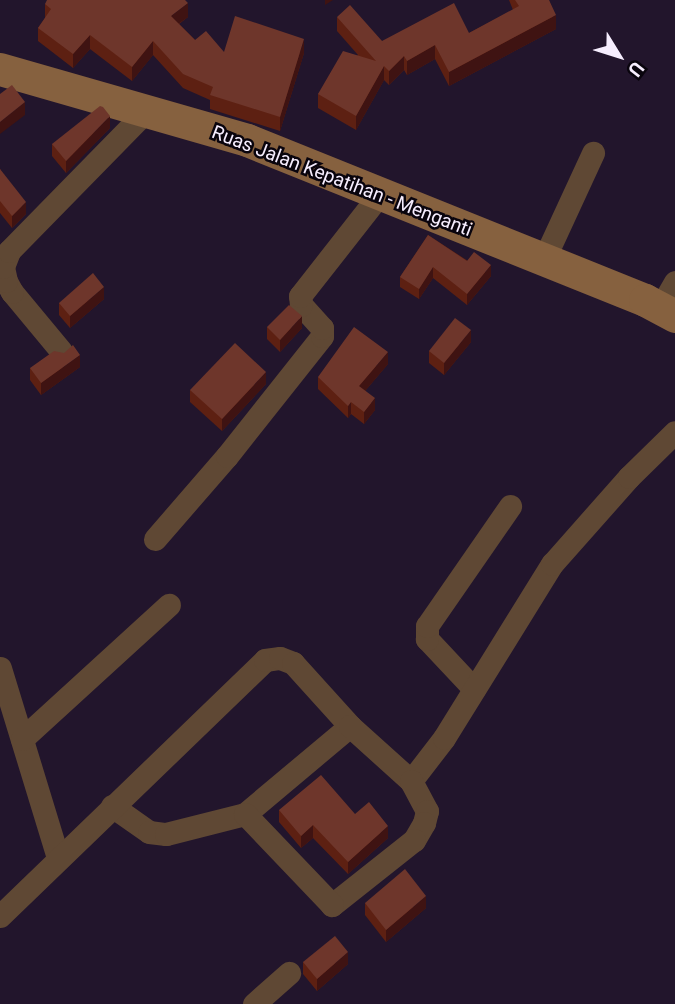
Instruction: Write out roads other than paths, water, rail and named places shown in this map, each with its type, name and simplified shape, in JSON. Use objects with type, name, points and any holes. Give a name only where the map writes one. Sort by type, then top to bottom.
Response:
[{"type":"main road","name":"Ruas Jalan Kepatihan - Menganti","points":[[0,69],[247,140],[544,260],[670,302]]},
{"type":"street","points":[[61,351],[6,281],[6,259],[9,251],[146,111]]},
{"type":"street","points":[[544,260],[593,153]]},
{"type":"street","points":[[155,539],[227,456],[322,336],[322,328],[301,305],[300,296],[380,194]]},
{"type":"street","points":[[411,781],[444,738],[552,564],[629,477],[675,432]]},
{"type":"street","points":[[474,690],[427,639],[427,626],[510,506]]},
{"type":"street","points":[[22,739],[169,605]]},
{"type":"street","points":[[0,916],[265,660],[279,658],[293,663],[350,726],[411,781],[427,811],[424,823],[414,840],[332,905],[245,814]]},
{"type":"street","points":[[0,668],[58,858]]},
{"type":"street","points":[[112,806],[149,832],[166,834],[245,814],[350,726]]},
{"type":"street","points":[[254,1004],[289,973]]}]
